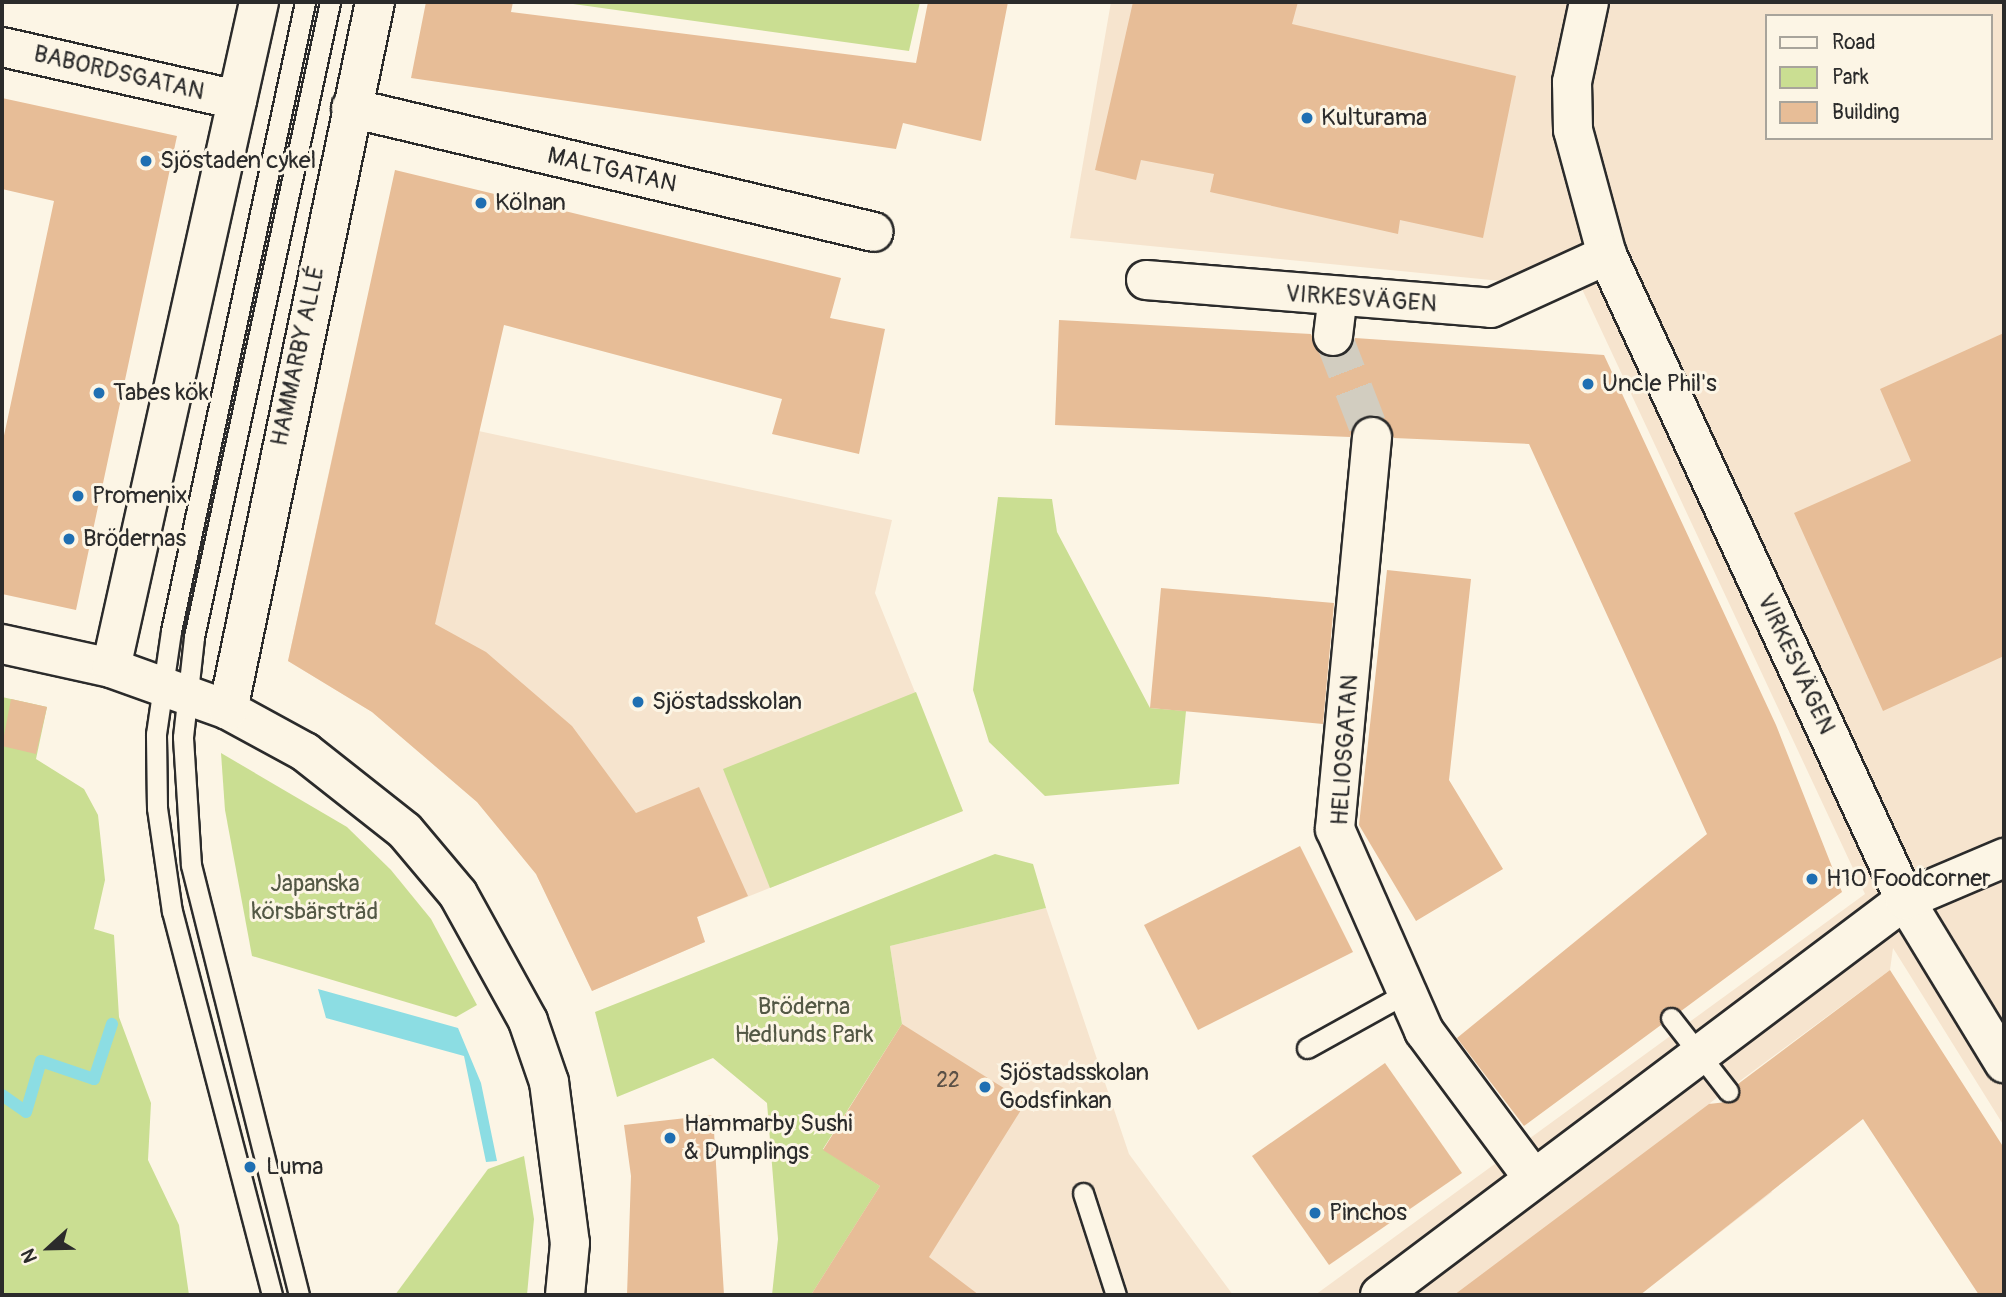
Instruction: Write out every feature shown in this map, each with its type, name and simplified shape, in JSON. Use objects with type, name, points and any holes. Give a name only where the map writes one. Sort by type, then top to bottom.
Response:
[{"type":"street","points":[[111,668],[259,2]]},
{"type":"street","name":"HAMMARBY ALLÉ","points":[[228,710],[375,2]]},
{"type":"street","name":"VIRKESVÄGEN","points":[[1589,2],[1572,82],[1573,130],[1607,255],[1905,900],[2004,1063]]},
{"type":"street","name":"BABORDSGATAN","points":[[2,47],[237,100]]},
{"type":"street","name":"MALTGATAN","points":[[351,108],[874,232]]},
{"type":"street","name":"VIRKESVÄGEN","points":[[1146,280],[1338,298],[1491,308],[1607,255]]},
{"type":"street","points":[[1333,336],[1338,298]]},
{"type":"street","name":"HELIOSGATAN","points":[[1372,437],[1335,830],[1424,1031],[1533,1178]]},
{"type":"street","points":[[2,644],[111,668],[228,710],[305,752],[405,831],[458,894],[495,954],[549,1082],[570,1243],[565,1295]]},
{"type":"street","points":[[1380,1295],[1905,900],[2004,858]]},
{"type":"lane","points":[[272,1295],[170,900],[157,808],[173,690],[305,2]]},
{"type":"lane","points":[[299,1295],[191,865],[173,690],[330,2]]},
{"type":"lane","points":[[1307,1048],[1408,992]]},
{"type":"lane","points":[[1671,1018],[1728,1091]]},
{"type":"lane","points":[[1083,1193],[1116,1295]]},
{"type":"shaded area","points":[[1111,2],[2004,2],[2004,1126],[1893,948],[1890,970],[1710,1103],[1772,1192],[1640,1295],[1315,1295],[1865,894],[1582,289],[1070,238]]},
{"type":"shaded area","name":"Sjöstadsskolan","points":[[344,402],[892,520],[875,593],[963,811],[697,917],[705,942],[592,991],[536,874],[477,802],[372,712],[288,661]]},
{"type":"shaded area","points":[[1046,908],[1129,1154],[1233,1295],[777,1295],[823,1150],[902,1024],[890,946]]},
{"type":"green space","points":[[559,2],[920,2],[909,51]]},
{"type":"green space","points":[[998,497],[1052,499],[1057,532],[1150,708],[1186,711],[1179,784],[1045,796],[989,742],[973,690]]},
{"type":"green space","points":[[916,692],[963,811],[770,888],[723,769]]},
{"type":"green space","points":[[2,697],[47,707],[36,759],[84,789],[98,815],[105,880],[94,929],[114,935],[119,1017],[151,1103],[148,1160],[179,1225],[189,1295],[2,1295]]},
{"type":"green space","name":"Japanska körsbärsträd","points":[[221,753],[347,827],[391,870],[431,919],[477,1005],[456,1017],[252,956],[225,810]]},
{"type":"green space","name":"Bröderna Hedlunds Park","points":[[995,854],[1033,864],[1046,908],[890,946],[902,1024],[823,1149],[880,1186],[811,1295],[772,1295],[778,1239],[767,1103],[713,1058],[617,1097],[595,1012]]},
{"type":"green space","points":[[524,1156],[534,1219],[527,1295],[395,1295],[488,1169]]},
{"type":"water","points":[[318,989],[458,1028],[481,1083],[497,1161],[486,1162],[464,1056],[326,1018]]},
{"type":"building","points":[[426,2],[513,2],[511,12],[916,63],[928,2],[1008,2],[981,141],[903,123],[896,149],[411,78]]},
{"type":"building","name":"Kulturama","points":[[1133,2],[1298,2],[1292,24],[1516,76],[1483,238],[1400,220],[1398,234],[1210,192],[1214,174],[1141,160],[1136,180],[1095,170]]},
{"type":"building","points":[[2,98],[177,136],[76,610],[2,594],[2,445],[54,201],[2,189]]},
{"type":"building","points":[[395,170],[841,278],[830,318],[885,329],[859,454],[772,434],[782,399],[504,325],[435,624],[486,652],[572,726],[636,813],[699,787],[748,896],[697,917],[705,942],[592,991],[536,874],[477,802],[372,712],[288,661]]},
{"type":"building","points":[[1059,320],[1311,334],[1319,353],[1331,358],[1350,350],[1355,338],[1604,355],[1776,725],[1842,892],[1681,1011],[1664,1008],[1661,1025],[1524,1126],[1457,1038],[1707,834],[1529,444],[1394,438],[1385,420],[1373,415],[1355,424],[1350,437],[1055,425]]},
{"type":"building","points":[[2004,333],[2004,656],[1883,711],[1794,513],[1911,461],[1880,389]]},
{"type":"building","points":[[1387,570],[1471,579],[1449,780],[1503,869],[1416,921],[1359,825]]},
{"type":"building","points":[[1161,588],[1334,603],[1323,724],[1150,708]]},
{"type":"building","points":[[11,699],[47,707],[36,754],[2,746]]},
{"type":"building","points":[[1300,846],[1353,952],[1198,1030],[1144,925]]},
{"type":"building","points":[[1890,970],[2004,1148],[2004,1295],[1979,1295],[1863,1119],[1640,1295],[1454,1295],[1709,1104],[1735,1101],[1738,1084]]},
{"type":"building","points":[[902,1024],[1026,1102],[929,1257],[979,1295],[811,1295],[880,1186],[823,1150]]},
{"type":"building","points":[[1385,1063],[1462,1173],[1329,1265],[1252,1156]]},
{"type":"building","points":[[713,1115],[724,1295],[627,1295],[631,1176],[624,1125]]},
{"type":"waterway","points":[[2,1095],[26,1112],[41,1061],[94,1079],[112,1024]]},
{"type":"tunnel","points":[[1333,336],[1372,437]]},
{"type":"place","name":"Kulturama","points":[[1307,118]]},
{"type":"place","name":"Sjöstaden cykel","points":[[146,161]]},
{"type":"place","name":"Kölnan","points":[[481,203]]},
{"type":"place","name":"Uncle Phil's","points":[[1588,384]]},
{"type":"place","name":"Tabes kök","points":[[99,393]]},
{"type":"place","name":"Promenix","points":[[78,496]]},
{"type":"place","name":"Brödernas","points":[[69,539]]},
{"type":"place","name":"Sjöstadsskolan","points":[[638,702]]},
{"type":"place","name":"H10 Foodcorner","points":[[1812,879]]},
{"type":"place","name":"Sjöstadsskolan Godsfinkan","points":[[985,1087]]},
{"type":"place","name":"Hammarby Sushi & Dumplings","points":[[670,1138]]},
{"type":"place","name":"Luma","points":[[250,1167]]},
{"type":"place","name":"Pinchos","points":[[1315,1213]]}]
